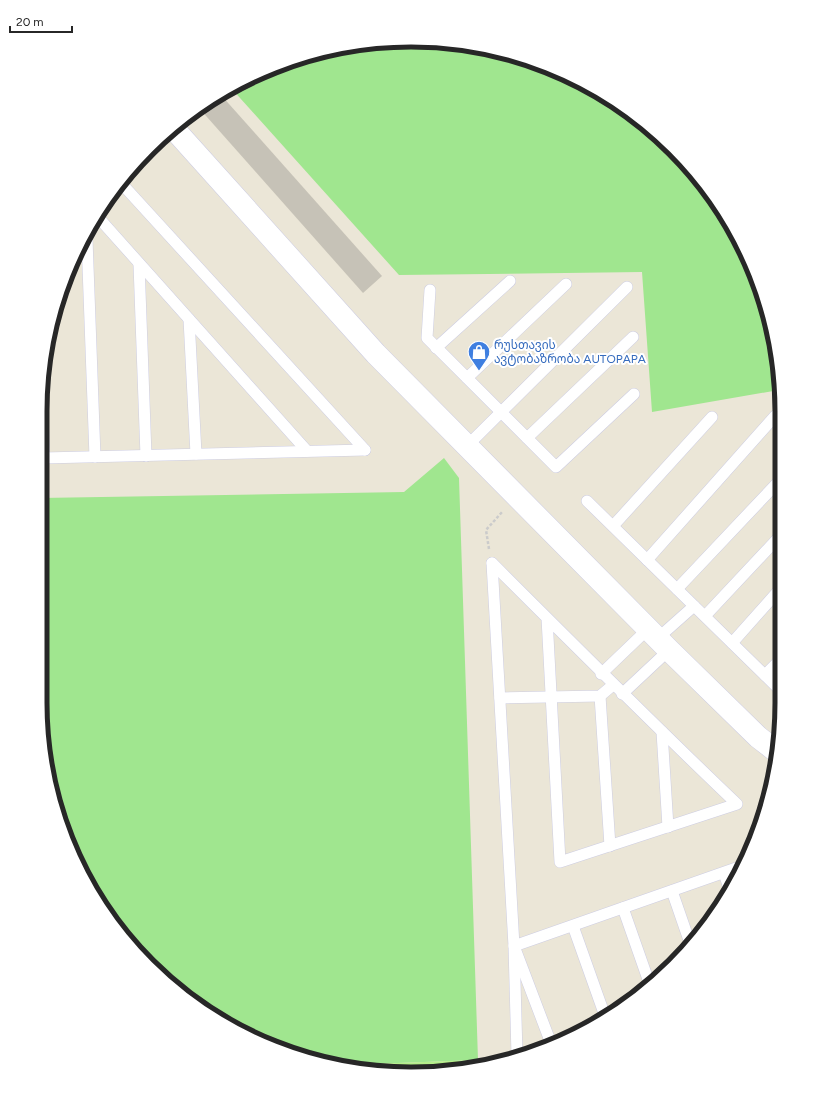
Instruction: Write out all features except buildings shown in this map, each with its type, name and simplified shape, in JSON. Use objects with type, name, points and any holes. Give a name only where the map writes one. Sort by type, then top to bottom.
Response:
[{"type":"street","points":[[177,132],[376,354],[659,639],[758,737],[772,748]]},
{"type":"lane","points":[[47,458],[365,450],[124,186]]},
{"type":"lane","points":[[101,221],[307,451]]},
{"type":"lane","points":[[87,246],[94,457]]},
{"type":"lane","points":[[139,264],[146,456]]},
{"type":"lane","points":[[436,348],[510,281]]},
{"type":"lane","points":[[467,378],[566,284]]},
{"type":"lane","points":[[467,446],[500,411],[628,287]]},
{"type":"lane","points":[[430,290],[427,338],[556,467],[634,394]]},
{"type":"lane","points":[[188,319],[196,454]]},
{"type":"lane","points":[[527,438],[633,337]]},
{"type":"lane","points":[[647,560],[775,416]]},
{"type":"lane","points":[[613,526],[712,417]]},
{"type":"lane","points":[[678,589],[775,485]]},
{"type":"lane","points":[[588,501],[775,685]]},
{"type":"lane","points":[[705,616],[775,541]]},
{"type":"lane","points":[[492,563],[547,618],[601,674],[737,804],[560,862],[547,618]]},
{"type":"lane","points":[[492,563],[514,946],[517,1051]]},
{"type":"lane","points":[[732,643],[775,595]]},
{"type":"lane","points":[[601,674],[659,639],[694,606]]},
{"type":"lane","points":[[622,694],[659,639]]},
{"type":"lane","points":[[765,675],[775,665]]},
{"type":"lane","points":[[500,698],[600,696],[613,685]]},
{"type":"lane","points":[[600,696],[610,846]]},
{"type":"lane","points":[[662,732],[668,827]]},
{"type":"lane","points":[[514,946],[734,869]]},
{"type":"lane","points":[[724,873],[727,883]]},
{"type":"lane","points":[[672,891],[689,939]]},
{"type":"lane","points":[[623,908],[648,979]]},
{"type":"lane","points":[[574,926],[604,1012]]},
{"type":"lane","points":[[514,946],[549,1039]]},
{"type":"path","points":[[492,563],[486,530],[518,497]]},
{"type":"green space","points":[[411,47],[459,50],[505,59],[550,75],[593,96],[633,122],[651,137],[685,171],[714,209],[737,250],[756,294],[768,340],[772,363],[774,391],[652,412],[642,272],[399,275],[235,93],[272,75],[317,59],[363,50]]},
{"type":"green space","points":[[444,458],[459,478],[478,1060],[365,1064],[317,1055],[294,1048],[250,1029],[209,1006],[171,977],[137,943],[122,925],[96,885],[66,820],[59,797],[50,751],[47,703],[47,498],[404,492]]},
{"type":"green space","points":[[478,1060],[459,1064],[411,1067],[365,1064]]},
{"type":"place","name":"რუსთავის ავტობაზრობა AUTOPAPA","points":[[479,372]]}]
